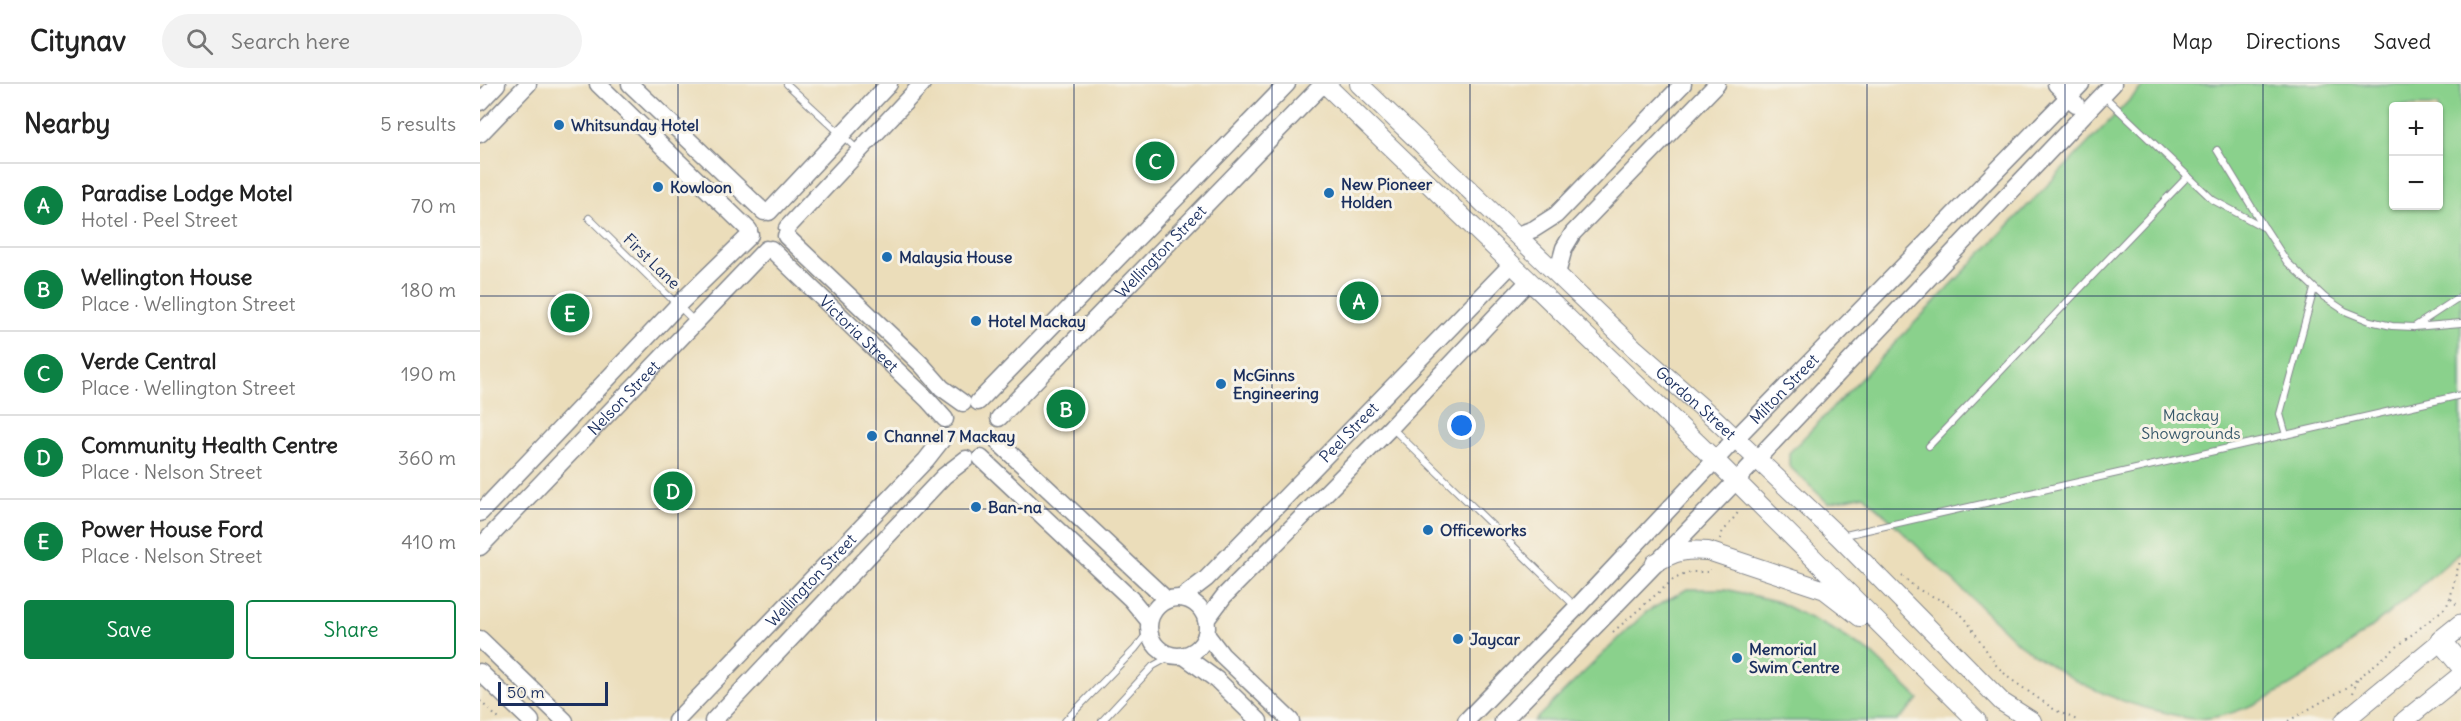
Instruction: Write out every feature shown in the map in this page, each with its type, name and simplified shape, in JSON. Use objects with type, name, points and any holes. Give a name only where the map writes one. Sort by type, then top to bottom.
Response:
[{"type":"highway","points":[[2460,621],[2441,641],[2461,665]]},
{"type":"main road","name":"Gordon Street","points":[[1324,84],[1715,460],[1977,721]]},
{"type":"main road","name":"Gordon Street","points":[[1359,84],[1634,348],[1838,536],[2002,702],[2032,721]]},
{"type":"main road","points":[[1494,212],[1496,228],[1522,256],[1529,281]]},
{"type":"main road","points":[[1655,563],[1676,552],[1708,551],[1825,590],[1922,668]]},
{"type":"main road","points":[[2344,721],[2441,641]]},
{"type":"main road","points":[[2404,721],[2461,675]]},
{"type":"street","points":[[480,102],[497,84]]},
{"type":"street","points":[[480,134],[528,84]]},
{"type":"street","points":[[598,84],[750,233],[756,245],[768,249],[780,245],[786,232],[922,84]]},
{"type":"street","points":[[630,84],[767,212],[781,217],[786,232]]},
{"type":"street","points":[[750,233],[754,219],[767,212],[889,84]]},
{"type":"street","name":"Wellington Street","points":[[970,402],[1287,84]]},
{"type":"street","name":"Wellington Street","points":[[999,418],[1324,84]]},
{"type":"street","points":[[1518,235],[1534,229],[1556,215],[1683,84]]},
{"type":"street","points":[[1557,274],[1564,248],[1573,233],[1717,84]]},
{"type":"street","points":[[2056,84],[2086,113]]},
{"type":"street","name":"Milton Street","points":[[1466,721],[1735,439],[2080,84]]},
{"type":"street","name":"Milton Street","points":[[1503,721],[1736,481],[2086,113],[2102,88]]},
{"type":"street","points":[[1628,140],[1647,157]]},
{"type":"street","name":"Victoria Street","points":[[786,232],[921,364],[942,388],[970,402]]},
{"type":"street","name":"Nelson Street","points":[[480,513],[678,305],[750,233]]},
{"type":"street","name":"Nelson Street","points":[[480,547],[768,249]]},
{"type":"street","name":"Victoria Street","points":[[768,249],[928,400],[945,419]]},
{"type":"street","name":"Peel Street","points":[[1174,599],[1206,579],[1512,264]]},
{"type":"street","name":"Peel Street","points":[[1206,627],[1224,596],[1391,427],[1529,281]]},
{"type":"street","points":[[973,458],[994,450],[999,443],[1001,426],[999,418],[987,405],[970,402],[955,406],[945,419],[944,437],[952,451],[973,458],[1131,599],[1149,626],[1156,647],[1207,671],[1259,721]]},
{"type":"street","name":"Wellington Street","points":[[676,721],[926,460],[944,437]]},
{"type":"street","points":[[999,443],[1174,599],[1197,606],[1222,656],[1291,721]]},
{"type":"street","name":"Wellington Street","points":[[713,721],[944,477],[973,458]]},
{"type":"street","points":[[1149,626],[1156,608],[1174,599]]},
{"type":"street","points":[[1178,656],[1198,648],[1206,627]]},
{"type":"street","points":[[480,639],[565,721]]},
{"type":"street","points":[[480,672],[531,721]]},
{"type":"lane","points":[[787,84],[858,151]]},
{"type":"lane","points":[[2102,88],[2213,200],[2265,228]]},
{"type":"lane","points":[[2217,150],[2287,262],[2314,289],[2345,311],[2370,321],[2414,327],[2461,323]]},
{"type":"lane","points":[[1929,446],[2188,176]]},
{"type":"lane","name":"First Lane","points":[[589,218],[696,323]]},
{"type":"lane","points":[[2286,435],[2280,414],[2314,289]]},
{"type":"lane","points":[[2414,327],[2461,296]]},
{"type":"lane","points":[[1838,536],[2461,395]]},
{"type":"lane","points":[[1391,427],[1577,607]]},
{"type":"lane","points":[[1065,721],[1135,649],[1149,626]]},
{"type":"lane","points":[[1102,721],[1153,666],[1178,656]]},
{"type":"path","points":[[1719,544],[1722,533],[1742,507]]},
{"type":"path","points":[[1734,508],[1738,512]]},
{"type":"path","points":[[2288,721],[2346,688],[2446,607],[2451,599],[2457,568],[2461,560]]},
{"type":"path","points":[[1611,634],[1674,579],[1690,572],[1709,572],[1711,566]]},
{"type":"path","points":[[1899,573],[1917,589],[1945,602],[1965,618],[1996,665],[2009,678],[2055,710],[2079,721]]},
{"type":"path","points":[[2451,599],[2460,621]]},
{"type":"path","points":[[2412,636],[2415,640]]},
{"type":"path","points":[[480,701],[501,721]]},
{"type":"green space","name":"Mackay Showgrounds","points":[[2145,84],[2461,84],[2461,552],[2372,627],[2301,679],[2265,699],[2230,713],[2198,719],[2146,708],[2107,695],[2054,668],[2019,644],[1864,495],[1828,503],[1789,466],[1789,453]]},
{"type":"green space","name":"Memorial Swim Centre","points":[[1687,589],[1725,589],[1776,601],[1834,630],[1871,653],[1919,699],[1897,721],[1534,721],[1646,612]]},
{"type":"place","name":"Whitsunday Hotel","points":[[559,125]]},
{"type":"place","name":"Verde Central","points":[[1155,161]]},
{"type":"place","name":"Kowloon","points":[[658,187]]},
{"type":"place","name":"New Pioneer Holden","points":[[1329,193]]},
{"type":"place","name":"Malaysia House","points":[[887,257]]},
{"type":"place","name":"Paradise Lodge Motel","points":[[1359,301]]},
{"type":"place","name":"Power House Ford","points":[[570,313]]},
{"type":"place","name":"Hotel Mackay","points":[[976,321]]},
{"type":"place","name":"McGinns Engineering","points":[[1221,384]]},
{"type":"place","name":"Wellington House","points":[[1066,409]]},
{"type":"place","name":"Channel 7 Mackay","points":[[872,436]]},
{"type":"place","name":"Community Health Centre","points":[[673,491]]},
{"type":"place","name":"Ban-na","points":[[976,507]]},
{"type":"place","name":"Officeworks","points":[[1428,530]]},
{"type":"place","name":"Jaycar","points":[[1458,639]]},
{"type":"place","name":"Memorial Swim Centre","points":[[1737,658]]}]
